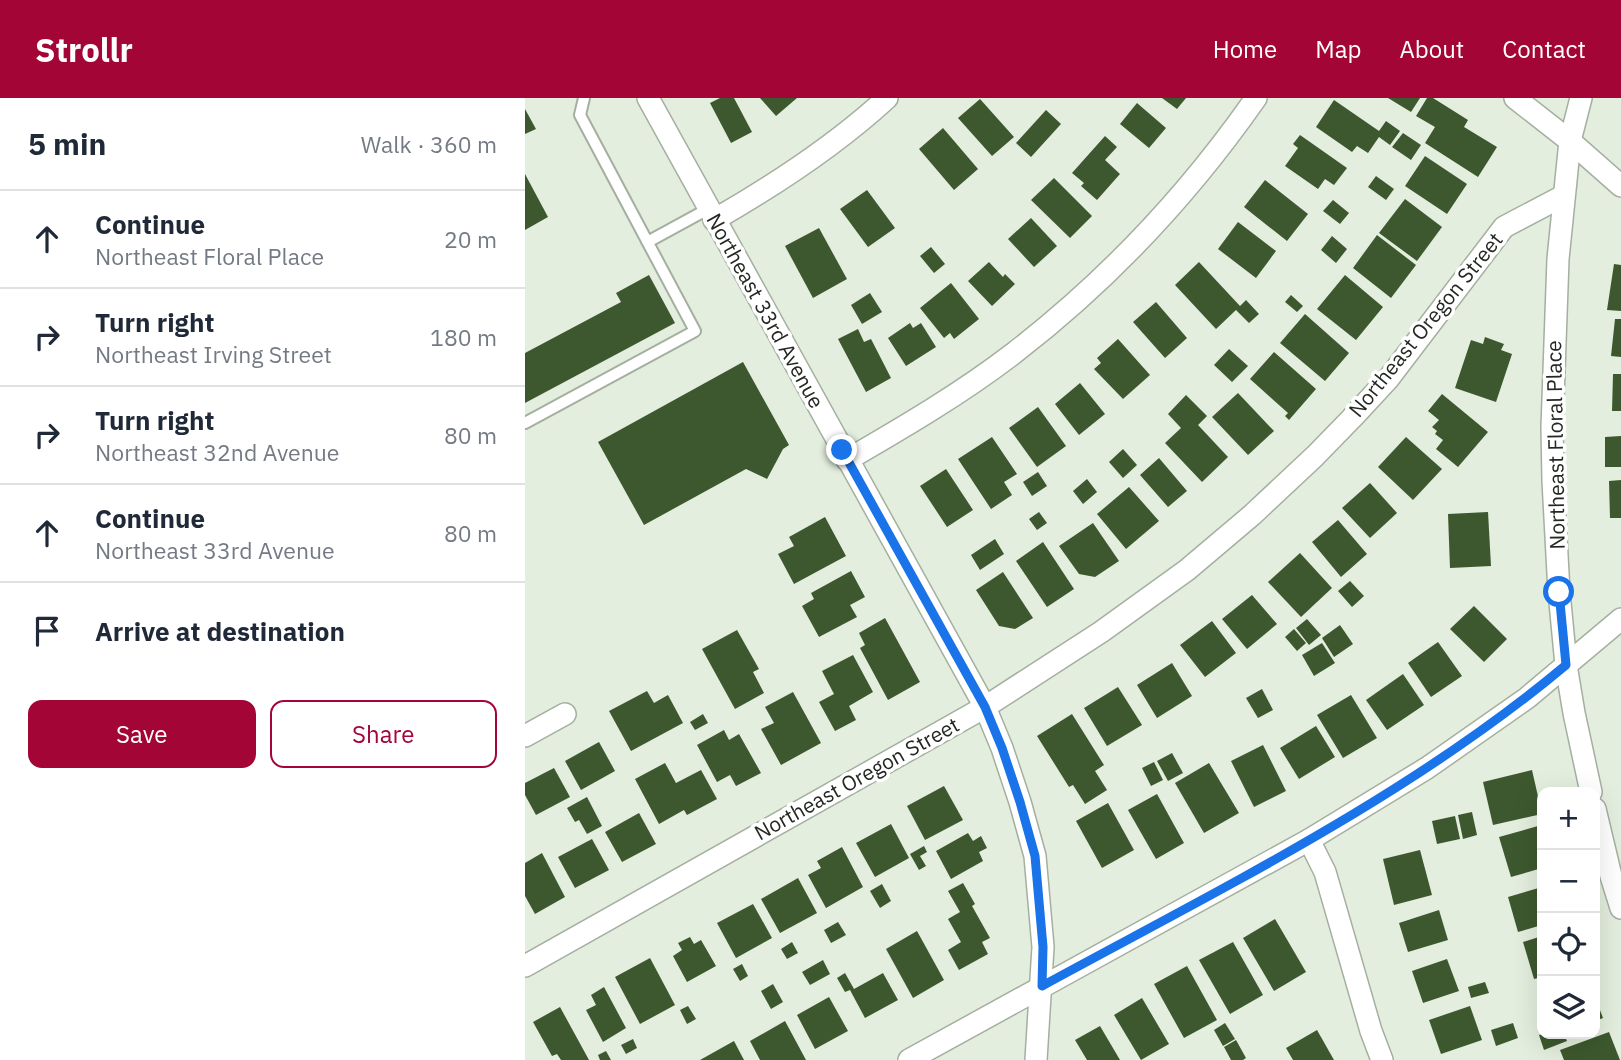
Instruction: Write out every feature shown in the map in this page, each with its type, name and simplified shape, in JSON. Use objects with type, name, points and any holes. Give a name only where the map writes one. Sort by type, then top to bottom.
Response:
[{"type":"street","name":"Northeast 33rd Avenue","points":[[648,98],[985,707],[1002,748],[1035,856],[1043,947],[1036,1060]]},
{"type":"street","points":[[711,214],[791,173],[887,98]]},
{"type":"street","points":[[848,460],[970,385],[1057,318],[1108,271],[1175,201],[1214,155],[1256,98]]},
{"type":"street","points":[[1515,98],[1621,186]]},
{"type":"street","name":"Northeast Floral Place","points":[[1581,98],[1570,141],[1557,259],[1552,427],[1559,592],[1566,665],[1590,787]]},
{"type":"street","name":"Northeast Oregon Street","points":[[525,966],[985,707],[1101,632],[1187,569],[1252,515],[1315,456],[1388,378],[1504,227],[1563,196]]},
{"type":"street","points":[[909,1060],[1309,840],[1427,768],[1527,698],[1621,619]]},
{"type":"street","points":[[525,736],[565,714]]},
{"type":"street","points":[[1600,828],[1621,908]]},
{"type":"street","points":[[1309,840],[1325,872],[1371,1031],[1382,1060]]},
{"type":"lane","points":[[525,423],[695,331],[580,115],[584,98]]},
{"type":"lane","points":[[647,241],[711,214]]},
{"type":"building","points":[[720,98],[734,98],[752,132],[731,143],[710,103]]},
{"type":"building","points":[[760,98],[797,98],[776,116]]},
{"type":"building","points":[[1162,98],[1186,98],[1177,109]]},
{"type":"building","points":[[1388,98],[1420,98],[1411,112]]},
{"type":"building","points":[[1427,98],[1433,98],[1468,120],[1464,127],[1497,147],[1478,177],[1425,143],[1435,127],[1416,116]]},
{"type":"building","points":[[980,99],[1014,137],[992,156],[958,118]]},
{"type":"building","points":[[1334,100],[1379,131],[1386,121],[1400,131],[1390,145],[1379,137],[1368,153],[1357,146],[1352,152],[1316,127]]},
{"type":"building","points":[[1137,103],[1166,128],[1149,148],[1120,124]]},
{"type":"building","points":[[525,109],[536,129],[525,134]]},
{"type":"building","points":[[1046,110],[1061,124],[1031,157],[1016,143]]},
{"type":"building","points":[[943,128],[978,169],[954,190],[919,149]]},
{"type":"building","points":[[1403,133],[1421,145],[1411,160],[1392,147]]},
{"type":"building","points":[[1300,135],[1347,168],[1334,185],[1325,179],[1318,189],[1285,166],[1298,148],[1293,144]]},
{"type":"building","points":[[1105,136],[1117,147],[1105,160],[1120,174],[1097,200],[1081,186],[1084,183],[1072,173]]},
{"type":"building","points":[[1425,156],[1467,184],[1447,214],[1405,186]]},
{"type":"building","points":[[525,174],[548,217],[525,230]]},
{"type":"building","points":[[1376,176],[1394,189],[1386,200],[1368,187]]},
{"type":"building","points":[[1054,178],[1092,216],[1070,238],[1031,200]]},
{"type":"building","points":[[1265,180],[1308,214],[1287,241],[1244,207]]},
{"type":"building","points":[[867,190],[895,228],[868,247],[840,209]]},
{"type":"building","points":[[1405,199],[1442,227],[1417,261],[1379,233]]},
{"type":"building","points":[[1333,200],[1349,213],[1340,224],[1323,211]]},
{"type":"building","points":[[1031,218],[1057,246],[1034,267],[1008,239]]},
{"type":"building","points":[[1238,222],[1276,251],[1256,278],[1218,249]]},
{"type":"building","points":[[819,228],[847,279],[813,298],[785,246]]},
{"type":"building","points":[[1377,235],[1416,265],[1391,298],[1353,268]]},
{"type":"building","points":[[1332,236],[1347,249],[1336,263],[1321,250]]},
{"type":"building","points":[[931,247],[945,264],[934,273],[920,256]]},
{"type":"building","points":[[989,262],[1003,277],[1005,274],[1015,284],[992,306],[968,281]]},
{"type":"building","points":[[1199,262],[1240,306],[1246,300],[1259,314],[1249,323],[1236,310],[1216,329],[1175,285]]},
{"type":"building","points":[[1614,264],[1621,265],[1621,311],[1607,310]]},
{"type":"building","points":[[649,275],[675,323],[525,403],[525,353],[621,302],[616,293]]},
{"type":"building","points":[[1345,275],[1383,307],[1356,340],[1317,309]]},
{"type":"building","points":[[951,283],[979,319],[954,339],[950,333],[944,338],[920,308]]},
{"type":"building","points":[[870,293],[882,312],[862,324],[851,305]]},
{"type":"building","points":[[1291,295],[1303,306],[1297,312],[1285,302]]},
{"type":"building","points":[[1156,302],[1187,338],[1165,358],[1133,322]]},
{"type":"building","points":[[1305,314],[1349,353],[1325,381],[1280,343]]},
{"type":"building","points":[[1615,319],[1621,319],[1621,357],[1611,356]]},
{"type":"building","points":[[910,323],[913,328],[921,323],[936,347],[906,366],[888,338]]},
{"type":"building","points":[[858,329],[864,342],[871,339],[891,378],[866,392],[838,339]]},
{"type":"building","points":[[1485,337],[1504,344],[1501,350],[1512,354],[1496,402],[1455,388],[1471,340],[1483,344]]},
{"type":"building","points":[[1118,339],[1150,375],[1123,399],[1094,369],[1101,363],[1097,358]]},
{"type":"building","points":[[1229,349],[1248,366],[1232,382],[1214,365]]},
{"type":"building","points":[[1274,352],[1316,389],[1289,420],[1285,416],[1288,413],[1250,379]]},
{"type":"building","points":[[743,362],[789,445],[783,449],[767,479],[746,469],[644,525],[598,442]]},
{"type":"building","points":[[1613,374],[1621,374],[1621,411],[1612,411]]},
{"type":"building","points":[[1080,383],[1105,414],[1079,435],[1055,404]]},
{"type":"building","points":[[1238,393],[1274,431],[1248,455],[1212,417]]},
{"type":"building","points":[[1442,394],[1488,432],[1458,467],[1436,449],[1443,440],[1435,434],[1437,431],[1432,427],[1439,420],[1428,411]]},
{"type":"building","points":[[1186,395],[1207,416],[1198,425],[1228,457],[1202,482],[1165,443],[1181,428],[1168,414]]},
{"type":"building","points":[[1038,407],[1066,446],[1037,467],[1009,428]]},
{"type":"building","points":[[1621,436],[1621,467],[1605,467],[1605,437]]},
{"type":"building","points":[[992,437],[1017,474],[1004,482],[1012,495],[991,509],[958,459]]},
{"type":"building","points":[[1406,437],[1442,469],[1413,500],[1378,467]]},
{"type":"building","points":[[1123,449],[1137,465],[1123,478],[1109,462]]},
{"type":"building","points":[[1159,458],[1187,491],[1168,507],[1140,475]]},
{"type":"building","points":[[946,469],[973,510],[947,527],[920,486]]},
{"type":"building","points":[[1038,472],[1047,486],[1032,496],[1023,482]]},
{"type":"building","points":[[1087,479],[1097,492],[1083,504],[1073,491]]},
{"type":"building","points":[[1621,480],[1621,518],[1610,518],[1609,481]]},
{"type":"building","points":[[1370,483],[1397,513],[1370,538],[1342,508]]},
{"type":"building","points":[[1129,487],[1159,521],[1126,549],[1097,514]]},
{"type":"building","points":[[1039,512],[1047,523],[1037,530],[1029,519]]},
{"type":"building","points":[[1488,512],[1491,566],[1450,568],[1448,514]]},
{"type":"building","points":[[825,517],[846,556],[794,584],[778,554],[794,546],[789,537]]},
{"type":"building","points":[[1338,520],[1367,554],[1341,577],[1312,542]]},
{"type":"building","points":[[1093,523],[1119,561],[1095,577],[1079,574],[1059,546]]},
{"type":"building","points":[[995,539],[1004,554],[980,570],[971,555]]},
{"type":"building","points":[[1043,542],[1074,589],[1047,607],[1016,561]]},
{"type":"building","points":[[1300,553],[1332,588],[1301,617],[1268,582]]},
{"type":"building","points":[[851,571],[865,597],[850,605],[857,617],[819,637],[802,606],[814,599],[811,593]]},
{"type":"building","points":[[1003,572],[1033,618],[1015,629],[999,626],[976,590]]},
{"type":"building","points":[[1350,581],[1364,596],[1352,607],[1338,591]]},
{"type":"building","points":[[1252,595],[1277,624],[1247,649],[1222,619]]},
{"type":"building","points":[[1474,606],[1507,639],[1484,662],[1450,629]]},
{"type":"building","points":[[885,618],[920,682],[888,700],[860,648],[865,645],[859,633]]},
{"type":"building","points":[[1307,619],[1321,635],[1309,645],[1296,628]]},
{"type":"building","points":[[1212,621],[1236,653],[1205,677],[1180,645]]},
{"type":"building","points":[[1340,625],[1353,644],[1334,657],[1322,638]]},
{"type":"building","points":[[1294,629],[1306,643],[1297,651],[1285,637]]},
{"type":"building","points":[[737,630],[759,669],[753,672],[764,693],[735,709],[702,649]]},
{"type":"building","points":[[1438,642],[1462,676],[1431,697],[1408,663]]},
{"type":"building","points":[[1322,643],[1335,663],[1314,676],[1302,655]]},
{"type":"building","points":[[853,655],[873,692],[849,706],[856,720],[835,731],[819,702],[834,694],[822,671]]},
{"type":"building","points":[[1172,663],[1192,696],[1157,718],[1137,685]]},
{"type":"building","points":[[1403,674],[1424,705],[1387,730],[1366,700]]},
{"type":"building","points":[[1118,687],[1142,725],[1107,746],[1084,708]]},
{"type":"building","points":[[1262,689],[1273,710],[1258,718],[1246,698]]},
{"type":"building","points":[[647,691],[654,703],[668,695],[683,723],[631,751],[609,711]]},
{"type":"building","points":[[793,692],[821,743],[781,765],[761,729],[774,723],[765,707]]},
{"type":"building","points":[[1351,695],[1377,738],[1343,758],[1317,715]]},
{"type":"building","points":[[703,714],[708,723],[695,730],[690,722]]},
{"type":"building","points":[[1072,714],[1104,765],[1095,771],[1107,790],[1085,804],[1073,785],[1069,787],[1037,736]]},
{"type":"building","points":[[1316,726],[1335,757],[1299,779],[1280,748]]},
{"type":"building","points":[[724,730],[729,740],[739,734],[761,773],[736,786],[730,775],[717,782],[697,745]]},
{"type":"building","points":[[599,742],[615,771],[581,790],[565,761]]},
{"type":"building","points":[[1263,745],[1286,791],[1254,807],[1231,761]]},
{"type":"building","points":[[1172,753],[1183,773],[1168,781],[1157,761]]},
{"type":"building","points":[[1154,762],[1163,780],[1151,786],[1142,768]]},
{"type":"building","points":[[665,763],[676,783],[701,770],[717,799],[687,815],[684,810],[659,824],[635,779]]},
{"type":"building","points":[[1209,763],[1239,813],[1204,833],[1175,783]]},
{"type":"building","points":[[554,768],[570,797],[536,815],[525,795],[525,783]]},
{"type":"building","points":[[1532,770],[1537,792],[1537,815],[1493,825],[1483,782]]},
{"type":"building","points":[[944,786],[963,820],[925,840],[907,806]]},
{"type":"building","points":[[1157,794],[1184,843],[1156,859],[1128,810]]},
{"type":"building","points":[[587,797],[602,826],[587,834],[579,820],[575,822],[567,808]]},
{"type":"building","points":[[1108,803],[1134,850],[1102,868],[1076,821]]},
{"type":"building","points":[[1472,812],[1477,835],[1463,839],[1458,815]]},
{"type":"building","points":[[639,813],[656,844],[622,862],[605,832]]},
{"type":"building","points":[[1455,816],[1460,839],[1437,844],[1432,821]]},
{"type":"building","points":[[891,824],[909,858],[875,877],[856,843]]},
{"type":"building","points":[[1537,826],[1537,869],[1511,877],[1499,837]]},
{"type":"building","points":[[968,833],[973,841],[981,836],[987,848],[979,852],[983,861],[951,879],[936,851]]},
{"type":"building","points":[[592,839],[609,870],[575,888],[558,857]]},
{"type":"building","points":[[924,846],[927,852],[920,856],[926,866],[919,870],[910,854]]},
{"type":"building","points":[[842,847],[863,887],[826,908],[808,875],[821,868],[817,861]]},
{"type":"building","points":[[1420,850],[1432,895],[1394,905],[1383,859]]},
{"type":"building","points":[[542,853],[565,897],[535,914],[525,896],[525,863]]},
{"type":"building","points":[[798,878],[817,913],[780,933],[761,899]]},
{"type":"building","points":[[963,883],[990,938],[982,942],[988,954],[959,970],[948,950],[961,942],[948,919],[960,912],[948,891]]},
{"type":"building","points":[[882,884],[891,901],[880,908],[870,891]]},
{"type":"building","points":[[1537,888],[1537,926],[1518,932],[1508,897]]},
{"type":"building","points":[[753,904],[772,938],[736,958],[717,923]]},
{"type":"building","points":[[1439,910],[1448,940],[1408,952],[1399,923]]},
{"type":"building","points":[[1275,919],[1306,972],[1274,991],[1243,938]]},
{"type":"building","points":[[838,922],[846,935],[831,943],[824,930]]},
{"type":"building","points":[[917,931],[944,980],[913,998],[886,949]]},
{"type":"building","points":[[690,937],[694,944],[701,940],[716,966],[687,982],[673,956],[682,950],[678,943]]},
{"type":"building","points":[[1537,938],[1537,978],[1534,979],[1523,942]]},
{"type":"building","points":[[792,942],[798,953],[787,959],[781,949]]},
{"type":"building","points":[[1233,942],[1263,995],[1230,1014],[1199,960]]},
{"type":"building","points":[[650,958],[675,1005],[640,1024],[615,977]]},
{"type":"building","points":[[1447,959],[1459,991],[1423,1003],[1412,971]]},
{"type":"building","points":[[823,960],[830,974],[810,985],[802,972]]},
{"type":"building","points":[[742,964],[748,976],[740,981],[733,969]]},
{"type":"building","points":[[1187,966],[1217,1020],[1184,1038],[1154,984]]},
{"type":"building","points":[[845,973],[854,989],[883,973],[898,1000],[865,1018],[850,990],[845,992],[837,978]]},
{"type":"building","points":[[1485,982],[1489,993],[1471,998],[1468,987]]},
{"type":"building","points":[[773,984],[783,1002],[771,1009],[761,991]]},
{"type":"building","points":[[604,987],[626,1028],[603,1042],[586,1010],[596,1005],[591,995]]},
{"type":"building","points":[[829,997],[848,1031],[815,1049],[797,1015]]},
{"type":"building","points":[[1142,998],[1169,1044],[1141,1060],[1114,1015]]},
{"type":"building","points":[[688,1006],[696,1019],[687,1024],[680,1010]]},
{"type":"building","points":[[1470,1006],[1482,1040],[1441,1054],[1429,1020]]},
{"type":"building","points":[[560,1007],[589,1060],[561,1060],[557,1054],[552,1056],[533,1022]]},
{"type":"building","points":[[785,1021],[806,1060],[760,1060],[750,1041]]},
{"type":"building","points":[[1225,1023],[1235,1039],[1223,1046],[1214,1030]]},
{"type":"building","points":[[1513,1023],[1518,1038],[1496,1046],[1491,1030]]},
{"type":"building","points":[[1100,1026],[1120,1060],[1087,1060],[1075,1040]]},
{"type":"building","points":[[1317,1030],[1334,1060],[1293,1060],[1286,1048]]},
{"type":"building","points":[[1609,1032],[1620,1060],[1564,1060],[1560,1050],[1590,1039],[1600,1039],[1600,1035]]},
{"type":"building","points":[[633,1039],[637,1048],[626,1054],[621,1045]]},
{"type":"building","points":[[1540,1039],[1566,1039],[1567,1041],[1544,1050]]},
{"type":"building","points":[[1236,1040],[1246,1058],[1243,1060],[1231,1060],[1224,1047]]},
{"type":"building","points":[[734,1041],[744,1060],[700,1060]]},
{"type":"building","points":[[606,1051],[611,1060],[600,1060],[598,1055]]},
{"type":"route","points":[[842,450],[985,707],[1002,748],[1035,856],[1043,947],[1042,986],[1309,840],[1470,740],[1527,698],[1566,665],[1559,592]]}]
